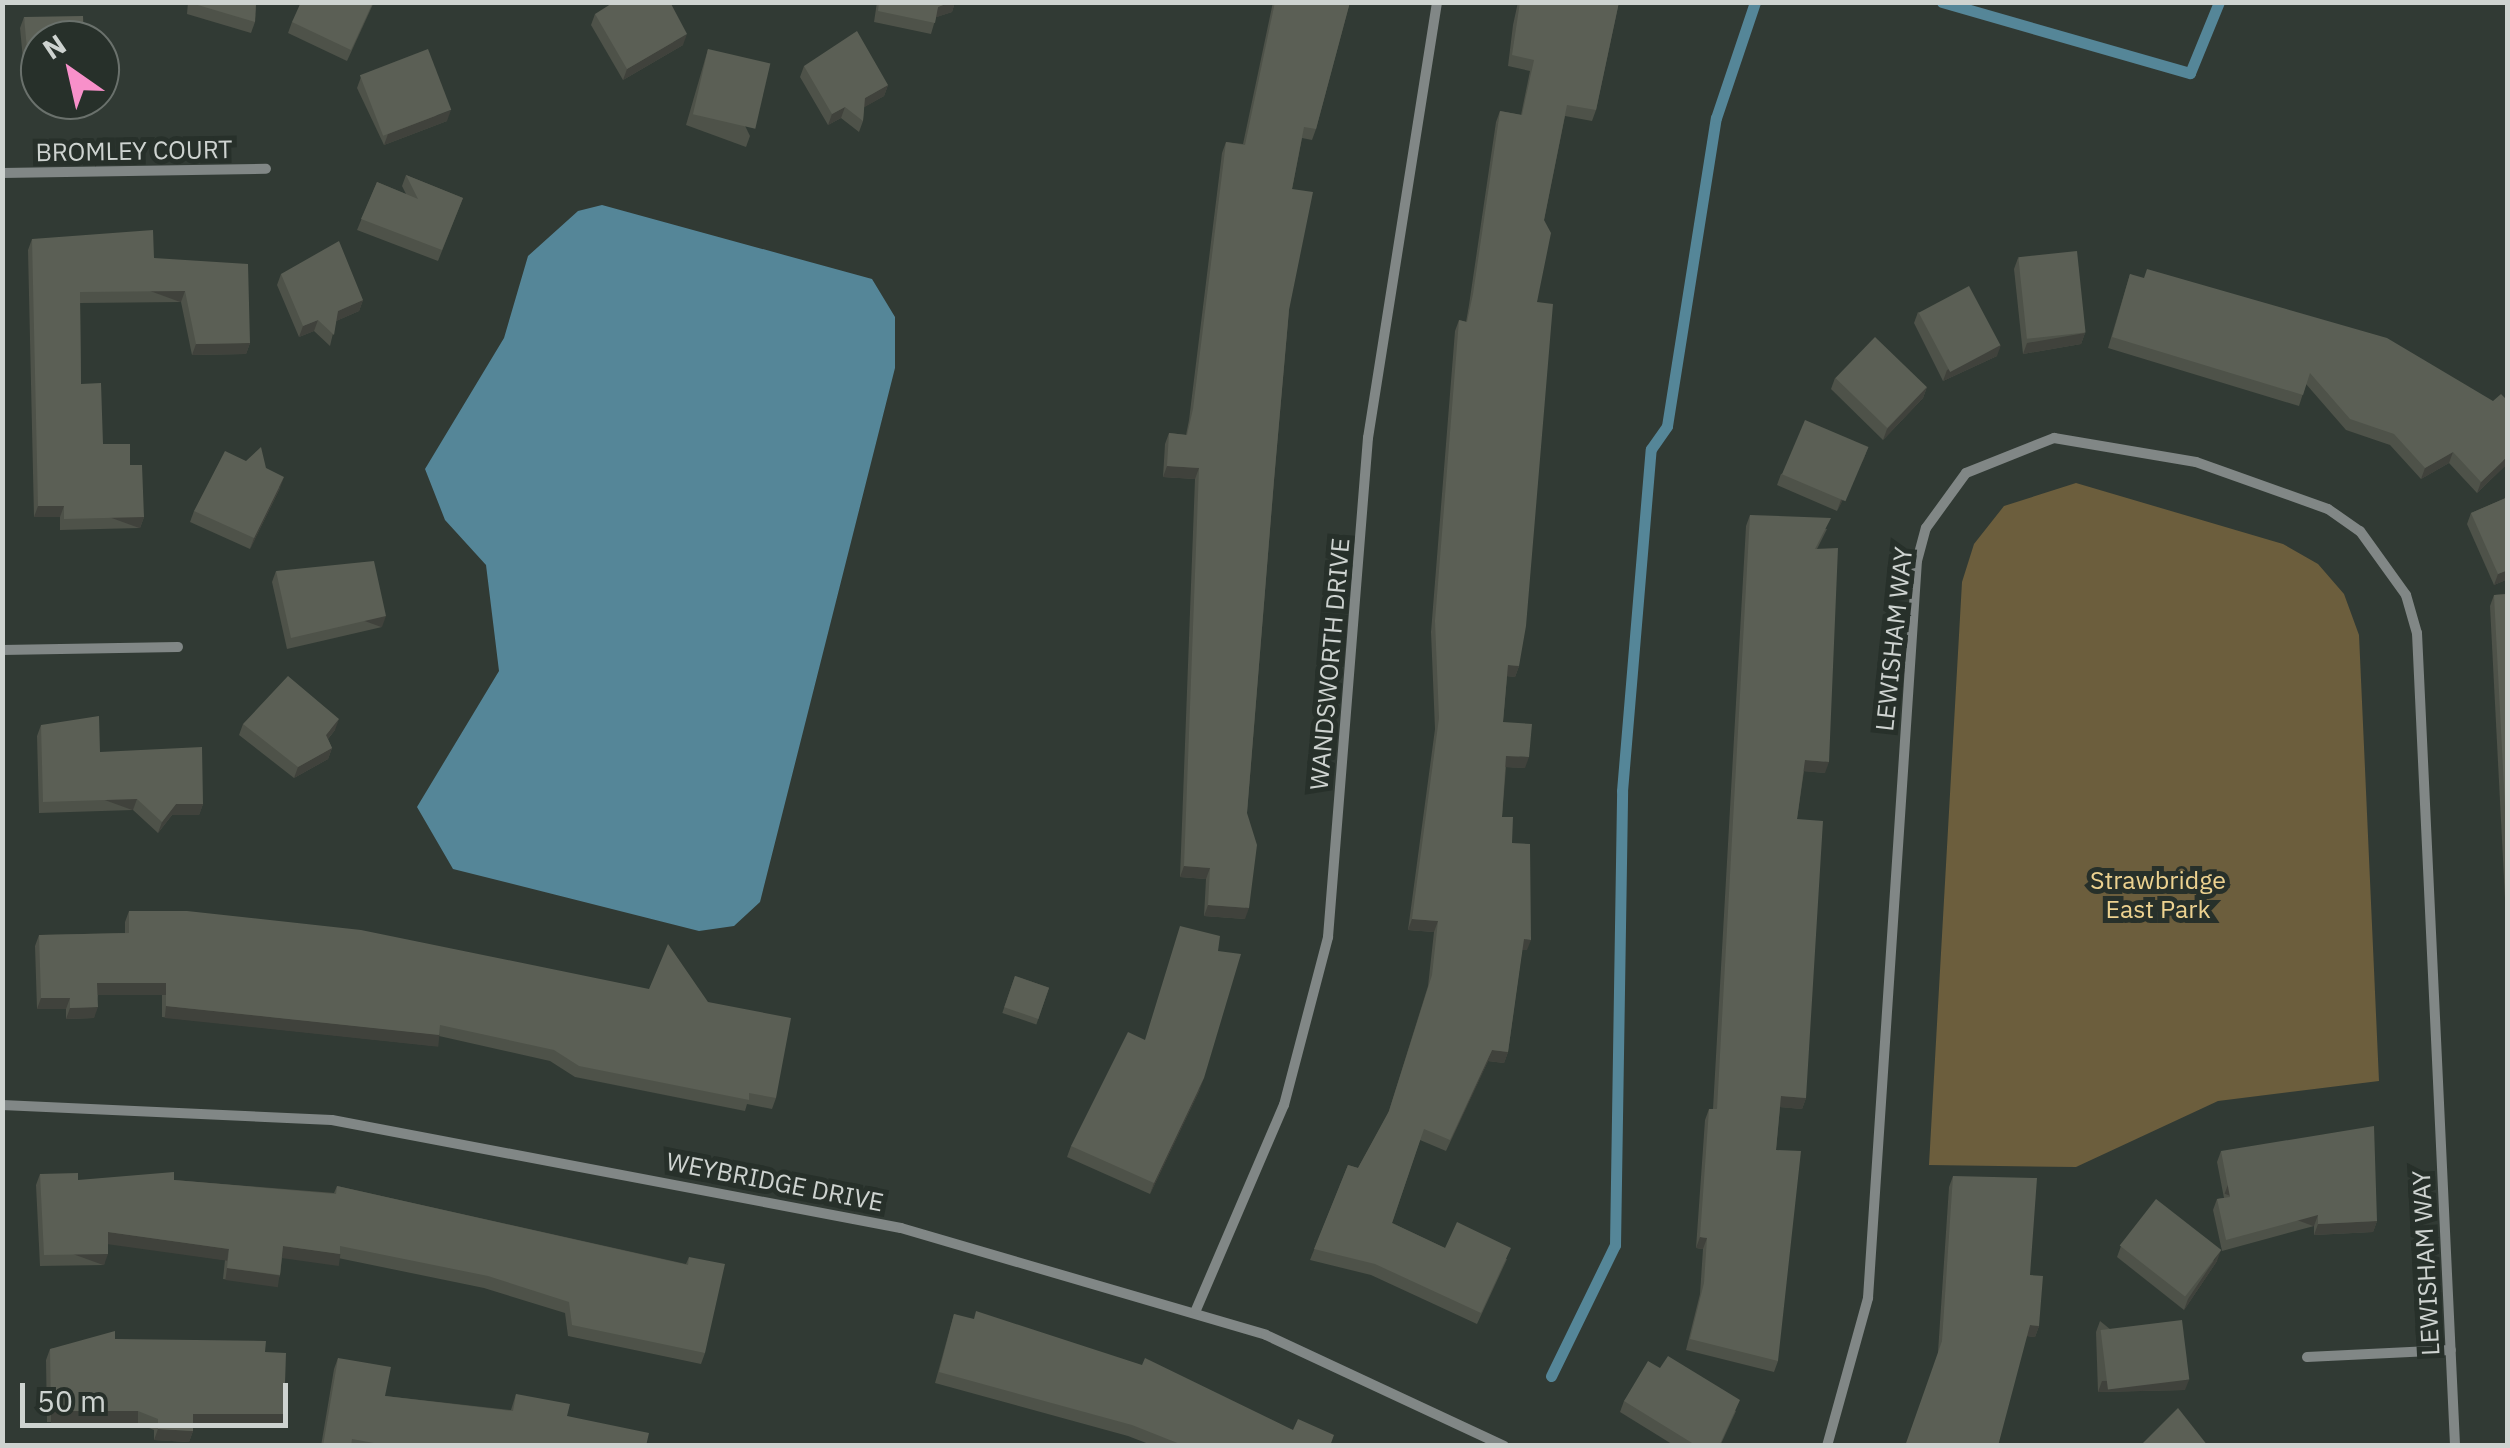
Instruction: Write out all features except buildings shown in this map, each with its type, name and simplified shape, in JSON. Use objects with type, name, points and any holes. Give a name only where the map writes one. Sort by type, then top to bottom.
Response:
[{"type":"street","name":"WANDSWORTH DRIVE","points":[[1196,1310],[1284,1105],[1328,937],[1368,438],[1437,2]]},
{"type":"street","name":"BROMLEY COURT","points":[[2,174],[266,169]]},
{"type":"street","name":"LEWISHAM WAY","points":[[1826,1446],[1868,1298],[1917,561],[1943,498],[1988,457],[2026,442],[2054,438],[2196,462],[2328,509],[2360,531],[2406,595],[2417,632],[2455,1446]]},
{"type":"street","points":[[2,650],[178,647]]},
{"type":"street","name":"WEYBRIDGE DRIVE","points":[[2,1105],[332,1120],[901,1228],[1196,1310],[1381,1382],[1504,1446]]},
{"type":"street","points":[[2307,1357],[2451,1350]]},
{"type":"green space","name":"Strawbridge East Park","points":[[2076,483],[2283,544],[2318,564],[2344,594],[2359,635],[2379,1081],[2218,1101],[2076,1167],[1929,1165],[1962,582],[1974,544],[2004,506]]},
{"type":"water","points":[[602,205],[872,279],[895,317],[895,368],[760,902],[734,926],[699,931],[453,869],[417,807],[499,671],[486,565],[445,520],[425,469],[504,338],[528,256],[578,211]]},
{"type":"waterway","points":[[1551,1376],[1615,1245],[1622,791],[1651,449],[1667,426],[1716,118],[1755,2]]},
{"type":"waterway","points":[[1942,2],[2190,73],[2219,2]]}]
